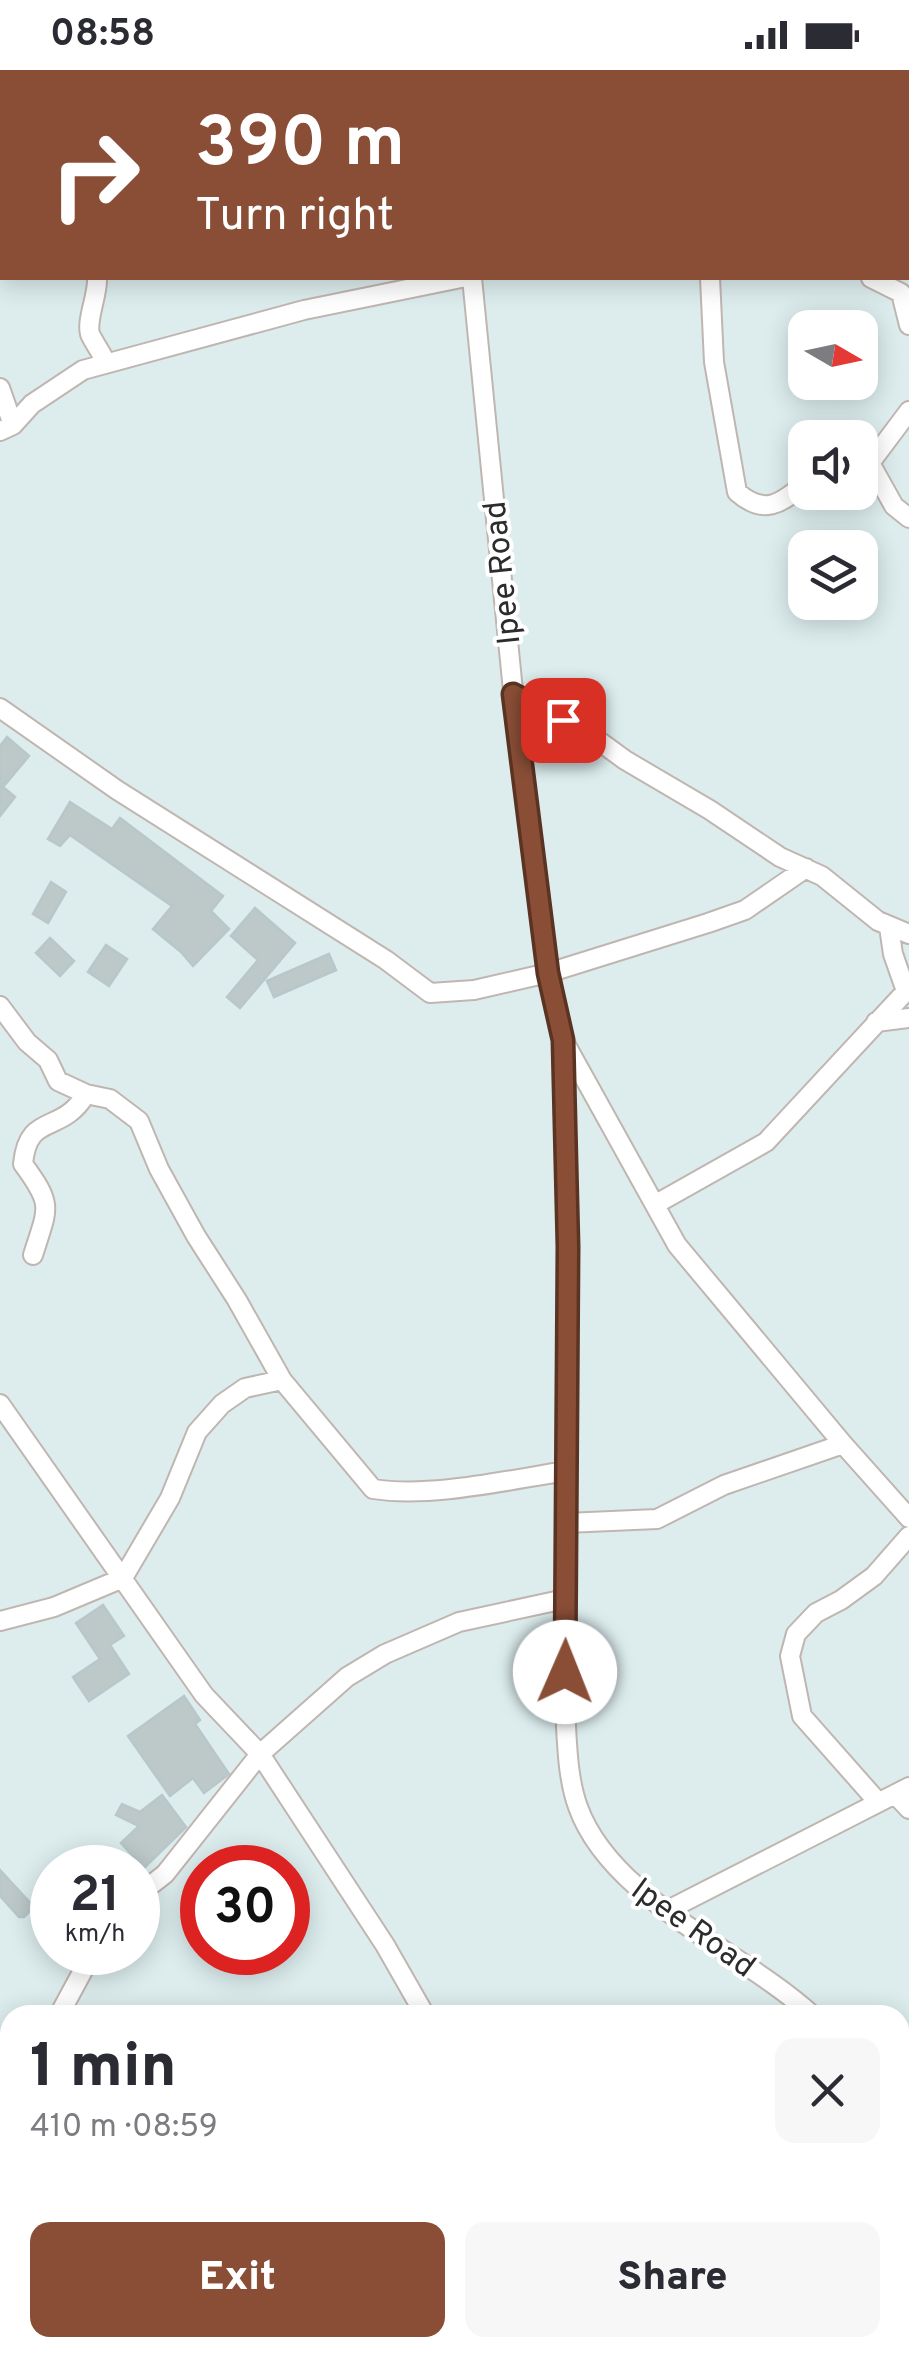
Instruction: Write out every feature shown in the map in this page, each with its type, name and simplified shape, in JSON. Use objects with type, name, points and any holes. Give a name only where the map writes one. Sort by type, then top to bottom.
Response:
[{"type":"street","points":[[97,280],[90,334],[106,362]]},
{"type":"street","points":[[6,428],[32,404],[83,370],[106,362],[304,310],[451,280]]},
{"type":"street","name":"Ipee Road","points":[[472,280],[513,694],[548,973],[563,1040],[568,1247],[564,1708],[570,1768],[578,1808],[614,1868],[798,2005]]},
{"type":"street","points":[[710,280],[714,362],[737,492],[761,506],[779,503],[788,496]]},
{"type":"street","points":[[875,280],[902,293],[909,324]]},
{"type":"street","points":[[0,388],[6,428]]},
{"type":"street","points":[[878,448],[909,411]]},
{"type":"street","points":[[878,483],[894,506],[909,518]]},
{"type":"street","points":[[513,694],[588,733],[780,856],[835,885],[889,927],[909,934]]},
{"type":"street","points":[[0,708],[118,790],[386,960],[423,990],[438,994],[548,973],[745,910],[806,868]]},
{"type":"street","points":[[656,1204],[766,1142],[908,989],[894,954],[889,927]]},
{"type":"street","points":[[0,1006],[27,1042],[48,1060],[58,1080],[86,1094],[110,1099],[139,1122],[159,1169],[196,1236],[282,1380],[373,1489],[440,1490],[567,1471]]},
{"type":"street","points":[[876,1022],[909,1018]]},
{"type":"street","points":[[563,1040],[677,1245],[842,1444],[909,1518]]},
{"type":"street","points":[[32,1255],[46,1208],[39,1184],[22,1164],[25,1141],[33,1132],[66,1117],[86,1094]]},
{"type":"street","points":[[0,1621],[54,1607],[123,1578],[170,1498],[197,1432],[222,1404],[244,1388],[282,1380]]},
{"type":"street","points":[[0,1404],[204,1695],[260,1754],[419,2005]]},
{"type":"street","points":[[566,1523],[657,1519],[724,1485],[842,1444]]},
{"type":"street","points":[[909,1536],[874,1576],[816,1613],[796,1634],[790,1656],[802,1716],[909,1809]]},
{"type":"street","points":[[160,1878],[260,1754],[347,1677],[385,1654],[459,1622],[566,1600]]},
{"type":"street","points":[[668,1910],[894,1794]]},
{"type":"street","points":[[65,2005],[81,1975]]},
{"type":"building","points":[[7,737],[29,756],[3,787],[15,797],[0,816],[0,746]]},
{"type":"building","points":[[70,802],[112,829],[120,818],[223,896],[211,911],[229,929],[193,966],[153,929],[172,906],[70,835],[60,846],[48,839]]},
{"type":"building","points":[[51,882],[66,892],[48,923],[33,914]]},
{"type":"building","points":[[255,908],[295,943],[240,1008],[227,997],[258,960],[231,936]]},
{"type":"building","points":[[50,938],[74,961],[60,976],[36,953]]},
{"type":"building","points":[[106,945],[127,959],[109,986],[88,972]]},
{"type":"building","points":[[329,954],[336,970],[274,997],[267,981]]},
{"type":"building","points":[[103,1605],[124,1636],[110,1645],[129,1674],[89,1701],[73,1677],[100,1659],[76,1623]]},
{"type":"building","points":[[184,1696],[200,1720],[195,1724],[229,1774],[204,1793],[193,1778],[170,1796],[128,1736]]},
{"type":"building","points":[[162,1795],[186,1827],[160,1852],[160,1845],[123,1845],[139,1826],[116,1815],[122,1804],[140,1812]]},
{"type":"building","points":[[0,1870],[30,1903],[30,1911],[19,1917],[0,1896]]},
{"type":"route","points":[[563,720],[513,694],[548,973],[563,1040],[568,1247],[565,1672]]}]
